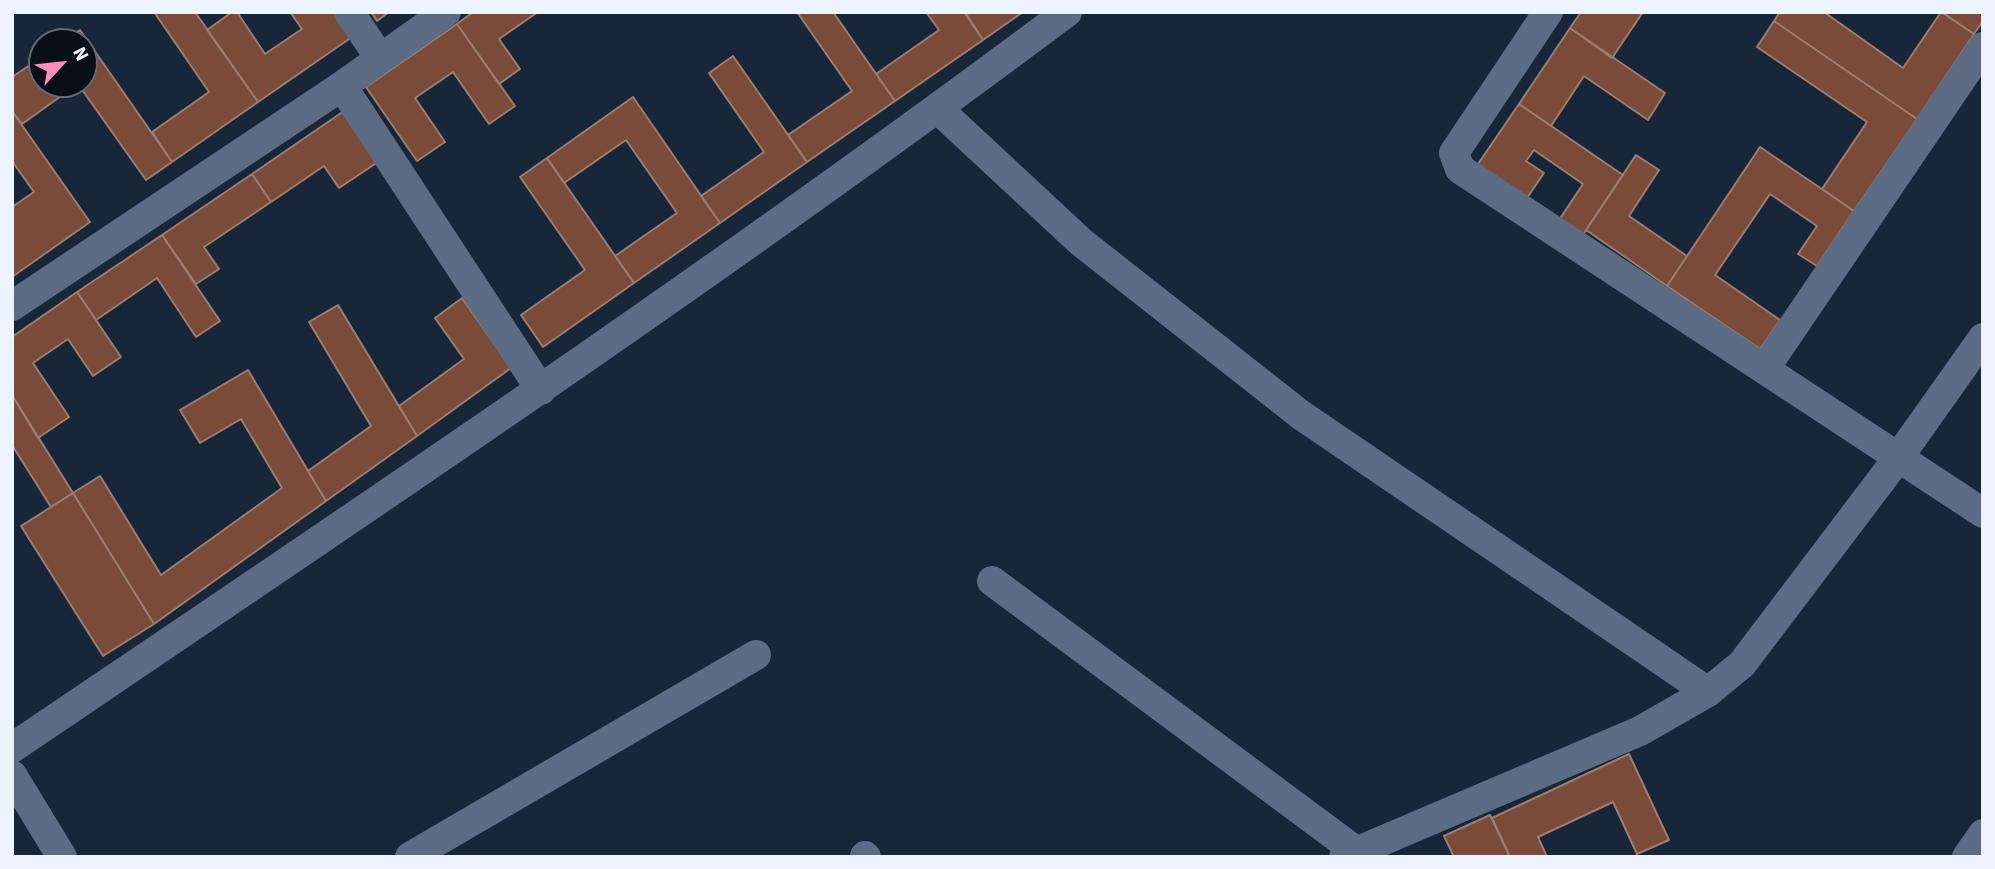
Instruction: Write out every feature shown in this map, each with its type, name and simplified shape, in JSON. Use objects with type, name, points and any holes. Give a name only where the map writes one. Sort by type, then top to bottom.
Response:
[{"type":"street","points":[[349,12],[380,58]]},
{"type":"street","points":[[12,306],[342,86],[446,12]]},
{"type":"street","points":[[12,748],[541,390],[938,109],[1068,12]]},
{"type":"street","points":[[1548,12],[1454,153],[1455,163],[1464,174],[1765,368],[1983,513]]},
{"type":"street","points":[[1765,368],[1983,47]]},
{"type":"street","points":[[342,86],[541,390]]},
{"type":"street","points":[[938,109],[1081,242],[1301,415],[1708,692]]},
{"type":"street","points":[[992,581],[1354,855],[1640,731],[1708,692],[1742,664],[1898,458],[1983,338]]},
{"type":"street","points":[[410,857],[756,655]]},
{"type":"street","points":[[12,775],[62,857]]},
{"type":"street","points":[[1967,857],[1983,834]]},
{"type":"building","points":[[154,12],[195,12],[258,102],[172,162],[152,132],[209,92]]},
{"type":"building","points":[[232,12],[237,12],[265,54],[302,29],[290,12],[334,12],[352,37],[258,102],[207,30]]},
{"type":"building","points":[[371,12],[389,12],[377,21]]},
{"type":"building","points":[[473,12],[538,12],[499,39],[520,69],[499,84],[457,24]]},
{"type":"building","points":[[797,12],[833,12],[895,101],[807,162],[788,135],[852,91]]},
{"type":"building","points":[[926,12],[964,12],[983,40],[895,101],[876,74],[939,30]]},
{"type":"building","points":[[965,12],[1023,12],[983,40]]},
{"type":"building","points":[[1581,12],[1643,12],[1612,58],[1570,28]]},
{"type":"building","points":[[1780,12],[1824,12],[1903,68],[1941,12],[1974,34],[1917,119],[1774,21]]},
{"type":"building","points":[[1942,12],[1983,12],[1983,21],[1974,34]]},
{"type":"building","points":[[1774,21],[1917,119],[1854,211],[1822,189],[1867,122],[1757,47]]},
{"type":"building","points":[[457,24],[515,106],[489,124],[453,72],[415,98],[445,142],[417,161],[366,87]]},
{"type":"building","points":[[1570,28],[1665,93],[1648,120],[1584,76],[1551,126],[1519,104]]},
{"type":"building","points":[[98,56],[172,162],[146,180],[88,98],[98,98]]},
{"type":"building","points":[[733,56],[807,162],[720,223],[701,196],[764,152],[709,73]]},
{"type":"building","points":[[28,66],[28,98],[58,98],[22,124],[12,111],[12,77]]},
{"type":"building","points":[[633,97],[720,223],[634,283],[615,256],[677,213],[626,140],[564,183],[547,158]]},
{"type":"building","points":[[1519,104],[1623,175],[1582,236],[1559,220],[1583,184],[1534,150],[1526,161],[1544,173],[1527,198],[1478,164]]},
{"type":"building","points":[[12,111],[90,222],[12,277],[12,207],[34,192],[12,161]]},
{"type":"building","points":[[344,111],[378,162],[339,188],[324,166],[271,202],[252,174]]},
{"type":"building","points":[[1760,147],[1854,211],[1817,266],[1798,254],[1817,226],[1770,194],[1715,275],[1780,320],[1760,349],[1667,286]]},
{"type":"building","points":[[1636,155],[1659,170],[1629,216],[1687,256],[1667,286],[1586,230]]},
{"type":"building","points":[[547,158],[634,283],[543,347],[521,315],[585,270],[520,177]]},
{"type":"building","points":[[252,174],[271,202],[204,247],[219,269],[196,284],[162,235]]},
{"type":"building","points":[[162,235],[220,321],[196,337],[157,278],[96,320],[77,292]]},
{"type":"building","points":[[77,292],[121,357],[93,376],[68,339],[33,363],[69,417],[38,438],[12,395],[12,337]]},
{"type":"building","points":[[462,298],[511,368],[417,436],[399,406],[464,359],[435,318]]},
{"type":"building","points":[[338,305],[417,436],[326,501],[308,471],[371,426],[309,322]]},
{"type":"building","points":[[248,370],[326,501],[154,624],[73,493],[100,476],[161,575],[282,488],[241,419],[200,443],[180,410]]},
{"type":"building","points":[[12,395],[73,493],[51,507],[12,445]]},
{"type":"building","points":[[73,493],[154,624],[103,656],[21,526]]},
{"type":"building","points":[[1629,754],[1669,840],[1637,854],[1613,802],[1538,837],[1547,857],[1510,857],[1492,818]]},
{"type":"building","points":[[1490,815],[1510,857],[1454,857],[1444,836]]}]
